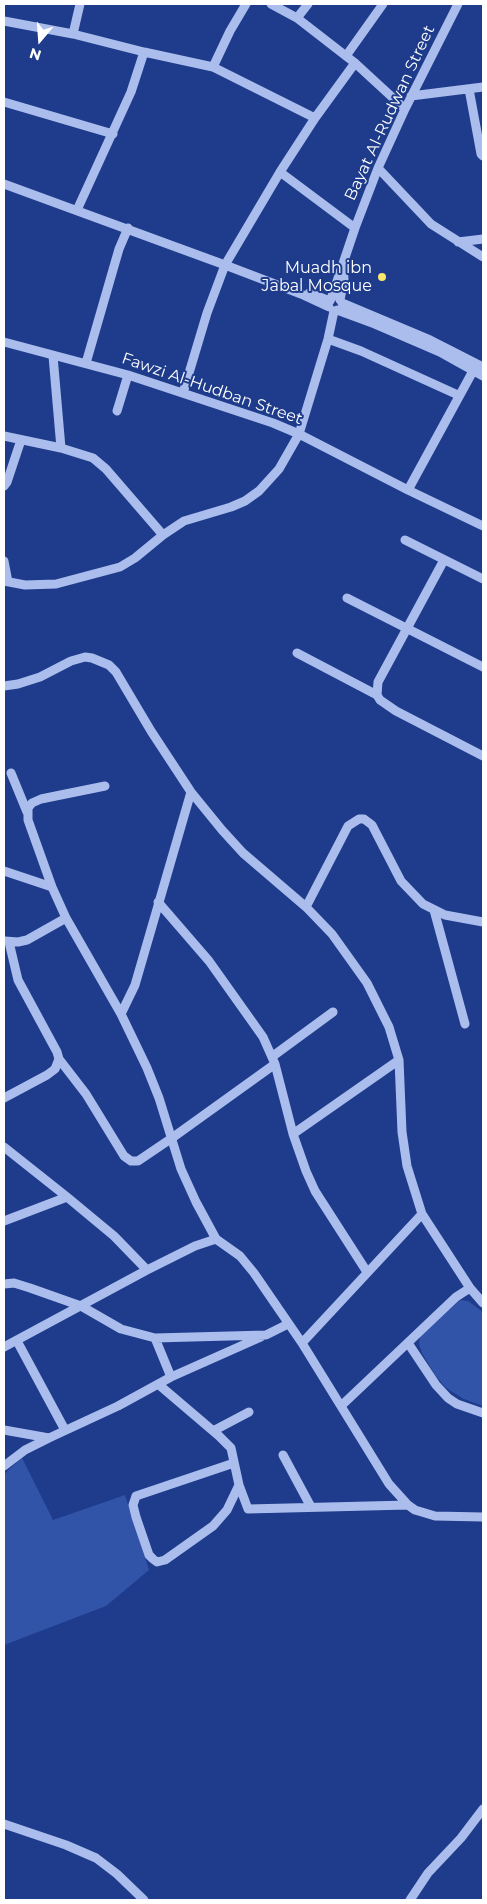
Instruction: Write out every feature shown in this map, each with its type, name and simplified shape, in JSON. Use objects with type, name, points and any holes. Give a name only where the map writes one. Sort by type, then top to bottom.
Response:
[{"type":"street","points":[[73,34],[80,4]]},
{"type":"street","points":[[213,66],[246,4]]},
{"type":"street","points":[[271,4],[297,18],[355,63],[405,109]]},
{"type":"street","points":[[297,18],[308,4]]},
{"type":"street","points":[[346,56],[382,4]]},
{"type":"street","name":"Bayat Al-Rudwan Street","points":[[6,581],[25,585],[56,584],[120,567],[135,558],[184,520],[231,508],[245,501],[271,480],[299,434],[328,339],[335,304],[335,283],[343,266],[378,168],[411,96],[460,4]]},
{"type":"street","points":[[4,21],[73,34],[144,52],[213,66],[315,118]]},
{"type":"street","points":[[77,210],[131,92],[144,52]]},
{"type":"street","points":[[184,393],[207,313],[225,265],[280,172],[315,118],[355,63]]},
{"type":"street","points":[[411,96],[483,87]]},
{"type":"street","points":[[469,89],[481,154],[483,156]]},
{"type":"street","points":[[4,102],[113,134]]},
{"type":"street","points":[[378,168],[424,218],[483,257]]},
{"type":"street","points":[[280,172],[355,228]]},
{"type":"street","points":[[4,184],[430,340],[483,367]]},
{"type":"street","points":[[86,363],[119,249],[128,228]]},
{"type":"street","points":[[458,242],[483,239]]},
{"type":"street","points":[[335,304],[440,352],[483,376]]},
{"type":"street","points":[[328,339],[370,355],[458,395]]},
{"type":"street","name":"Fawzi Al-Hudban Street","points":[[4,342],[128,375],[299,434],[483,526]]},
{"type":"street","points":[[53,356],[61,448]]},
{"type":"street","points":[[408,490],[473,370]]},
{"type":"street","points":[[116,411],[128,375]]},
{"type":"street","points":[[4,436],[61,448],[93,458],[106,469],[163,535]]},
{"type":"street","points":[[4,486],[21,440]]},
{"type":"street","points":[[405,540],[483,579]]},
{"type":"street","points":[[377,695],[378,682],[444,560]]},
{"type":"street","points":[[4,562],[6,581]]},
{"type":"street","points":[[347,598],[483,668]]},
{"type":"street","points":[[297,654],[377,695],[380,700],[396,711],[483,756]]},
{"type":"street","points":[[4,686],[40,677],[84,657],[102,661],[116,672],[151,731],[191,792],[233,842],[306,907],[332,934],[367,983],[389,1027],[399,1060],[402,1132],[407,1166],[422,1214],[470,1288],[483,1303]]},
{"type":"street","points":[[10,773],[27,812],[35,843],[52,887],[66,918],[121,1014],[147,1068],[181,1169],[216,1239],[240,1256],[254,1273],[302,1343],[389,1484],[408,1505],[415,1510],[434,1516],[483,1517]]},
{"type":"street","points":[[27,812],[32,803],[41,799],[105,786]]},
{"type":"street","points":[[121,1014],[135,985],[191,792]]},
{"type":"street","points":[[306,907],[348,826],[359,819],[368,821],[372,825],[401,881],[423,904],[434,910],[459,918],[483,922]]},
{"type":"street","points":[[4,871],[52,887]]},
{"type":"street","points":[[158,902],[209,961],[257,1027],[274,1060],[293,1134],[306,1171],[315,1191],[367,1272]]},
{"type":"street","points":[[434,910],[465,1024]]},
{"type":"street","points":[[4,1098],[47,1075],[55,1069],[58,1059],[57,1052],[18,980],[6,941],[27,940],[66,918]]},
{"type":"street","points":[[58,1059],[86,1094],[124,1156],[131,1161],[138,1160],[172,1138],[333,1012]]},
{"type":"street","points":[[293,1134],[399,1060]]},
{"type":"street","points":[[4,1147],[8,1155],[68,1196],[114,1236],[147,1270]]},
{"type":"street","points":[[4,1221],[68,1196]]},
{"type":"street","points":[[302,1343],[422,1214]]},
{"type":"street","points":[[4,1347],[147,1270],[195,1246],[216,1239]]},
{"type":"street","points":[[4,1284],[14,1284],[30,1288],[81,1306],[121,1329],[155,1338],[266,1335]]},
{"type":"street","points":[[341,1406],[456,1297],[470,1288]]},
{"type":"street","points":[[4,1466],[25,1450],[118,1406],[171,1377],[288,1324]]},
{"type":"street","points":[[155,1338],[171,1377]]},
{"type":"street","points":[[18,1341],[66,1430]]},
{"type":"street","points":[[408,1342],[436,1385],[448,1398],[458,1404],[483,1413]]},
{"type":"street","points":[[158,1384],[213,1430],[231,1448],[239,1485],[248,1509],[408,1505]]},
{"type":"street","points":[[213,1430],[249,1412]]},
{"type":"street","points":[[4,1430],[49,1438]]},
{"type":"street","points":[[283,1455],[311,1507]]},
{"type":"street","points":[[234,1463],[136,1496],[133,1505],[149,1555],[157,1562],[165,1560],[213,1526],[227,1510],[239,1485]]},
{"type":"street","points":[[413,1899],[433,1867],[462,1838],[483,1809]]},
{"type":"street","points":[[4,1824],[66,1845],[96,1858],[117,1874],[144,1900]]},
{"type":"shaded area","points":[[460,1300],[468,1301],[483,1312],[483,1406],[464,1399],[446,1388],[435,1375],[419,1344],[420,1336]]},
{"type":"shaded area","points":[[22,1458],[53,1520],[125,1495],[149,1570],[106,1606],[4,1645],[4,1474]]},
{"type":"place","name":"Muadh ibn Jabal Mosque","points":[[382,277]]}]
